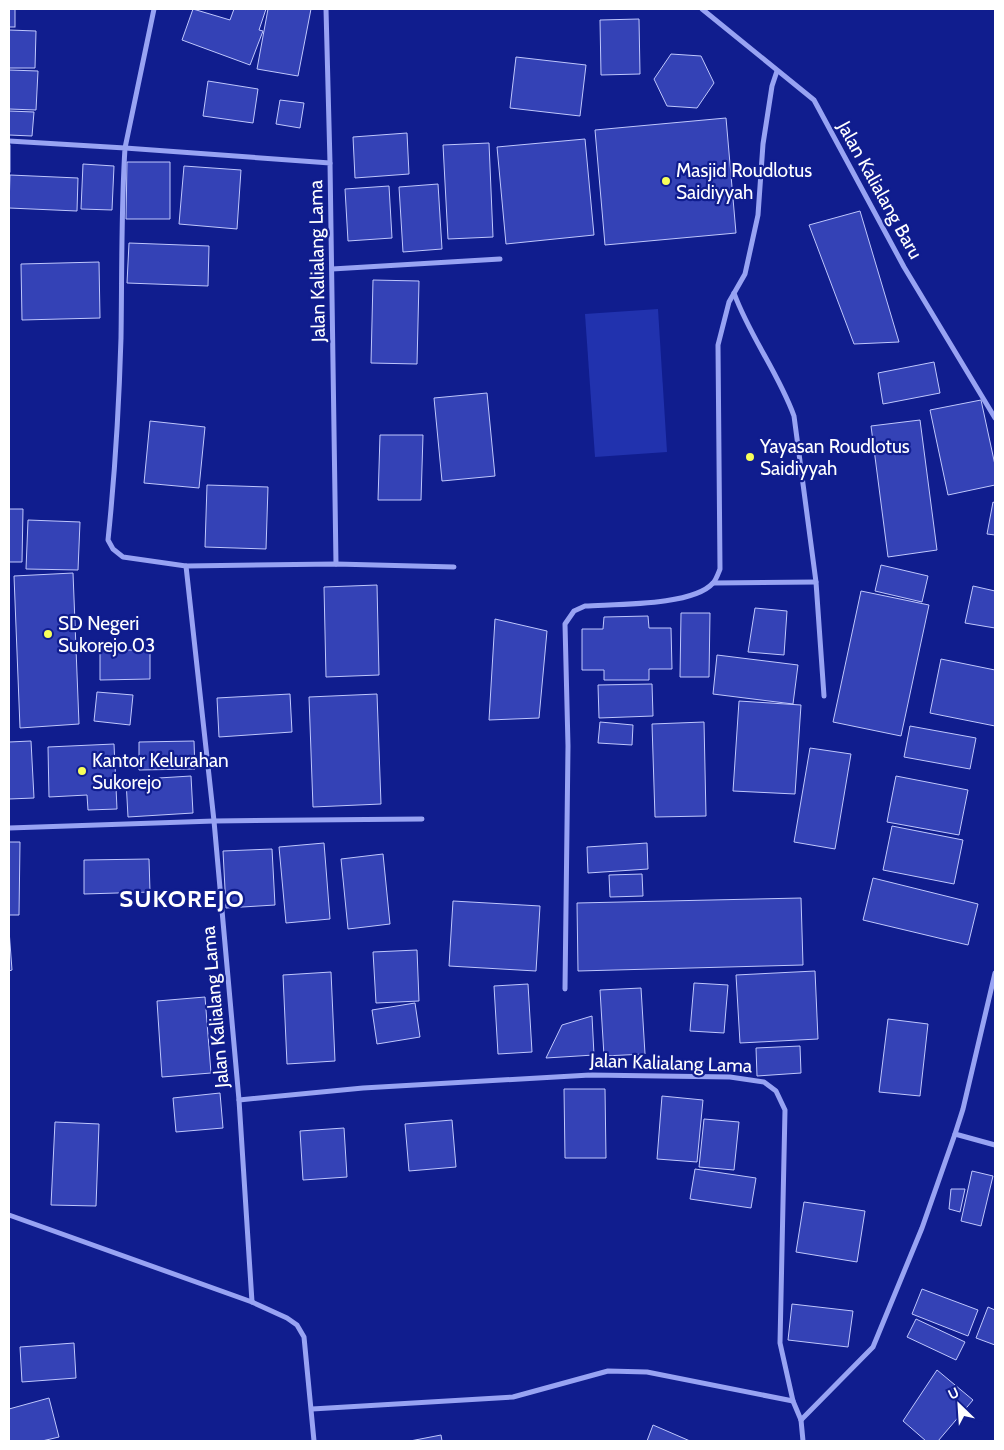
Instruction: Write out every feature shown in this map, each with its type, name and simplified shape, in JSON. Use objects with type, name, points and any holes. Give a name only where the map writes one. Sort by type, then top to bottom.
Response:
[{"type":"street","points":[[154,9],[125,148],[121,209],[120,348],[115,470],[108,540],[113,549],[123,557],[186,566],[336,564],[454,567]]},
{"type":"street","points":[[326,9],[330,163]]},
{"type":"street","name":"Jalan Kalialang Baru","points":[[702,9],[777,72],[814,100],[904,267],[995,418]]},
{"type":"street","points":[[565,990],[568,746],[565,624],[574,611],[585,606],[685,599],[702,592],[713,583],[720,569],[718,345],[726,309],[745,274],[758,215],[763,144],[772,86],[777,72]]},
{"type":"street","name":"Jalan Kalialang Lama","points":[[9,141],[330,163],[336,564]]},
{"type":"street","points":[[332,269],[500,259]]},
{"type":"street","points":[[734,293],[747,326],[786,395],[794,416],[816,582],[824,696]]},
{"type":"street","name":"Jalan Kalialang Lama","points":[[186,566],[214,821],[239,1100],[252,1302]]},
{"type":"street","points":[[713,583],[816,582]]},
{"type":"street","points":[[9,828],[214,821],[422,819]]},
{"type":"street","points":[[800,1420],[873,1347],[922,1228],[955,1134],[963,1109],[995,973]]},
{"type":"street","name":"Jalan Kalialang Lama","points":[[239,1100],[363,1088],[590,1075],[730,1078],[764,1082],[776,1091],[784,1110],[780,1343],[793,1400],[800,1420],[803,1441]]},
{"type":"street","points":[[955,1134],[995,1145]]},
{"type":"street","points":[[9,1215],[252,1302],[298,1325],[304,1337],[314,1441]]},
{"type":"street","points":[[312,1409],[513,1397],[608,1371],[647,1372],[793,1400]]},
{"type":"shaded area","points":[[658,309],[667,452],[595,457],[585,314]]},
{"type":"building","points":[[9,9],[15,9],[15,27],[9,27]]},
{"type":"building","points":[[193,9],[230,20],[234,9],[266,9],[259,30],[263,31],[250,65],[182,40]]},
{"type":"building","points":[[268,9],[311,9],[298,76],[257,69]]},
{"type":"building","points":[[639,19],[640,74],[601,75],[600,20]]},
{"type":"building","points":[[9,30],[36,31],[35,68],[9,68]]},
{"type":"building","points":[[671,54],[701,56],[714,83],[697,108],[667,106],[654,79]]},
{"type":"building","points":[[516,57],[586,65],[580,116],[510,108]]},
{"type":"building","points":[[9,70],[38,71],[36,110],[9,109]]},
{"type":"building","points":[[208,81],[258,89],[253,123],[203,116]]},
{"type":"building","points":[[280,100],[304,103],[300,128],[276,124]]},
{"type":"building","points":[[9,111],[34,112],[32,136],[9,135]]},
{"type":"building","name":"Masjid Roudlotus Saidiyyah","points":[[726,118],[736,233],[605,245],[595,130]]},
{"type":"building","points":[[407,133],[409,174],[355,178],[353,137]]},
{"type":"building","points":[[585,139],[594,235],[506,244],[497,147]]},
{"type":"building","points":[[489,143],[493,237],[448,239],[443,145]]},
{"type":"building","points":[[10,145],[10,172],[9,172]]},
{"type":"building","points":[[127,162],[170,162],[170,219],[126,219]]},
{"type":"building","points":[[83,164],[114,166],[112,210],[81,209]]},
{"type":"building","points":[[184,166],[241,170],[237,229],[179,224]]},
{"type":"building","points":[[10,175],[78,178],[77,211],[9,208]]},
{"type":"building","points":[[438,184],[442,249],[403,252],[399,187]]},
{"type":"building","points":[[389,186],[392,238],[348,241],[345,189]]},
{"type":"building","points":[[860,211],[899,342],[854,344],[809,225]]},
{"type":"building","points":[[129,243],[209,246],[208,286],[127,283]]},
{"type":"building","points":[[99,262],[100,318],[22,320],[21,264]]},
{"type":"building","points":[[373,280],[419,281],[417,364],[371,363]]},
{"type":"building","points":[[934,362],[940,393],[883,404],[878,373]]},
{"type":"building","points":[[487,393],[495,476],[442,481],[434,398]]},
{"type":"building","points":[[981,400],[995,465],[995,485],[948,495],[930,410]]},
{"type":"building","points":[[920,420],[937,550],[888,557],[871,426]]},
{"type":"building","points":[[150,421],[205,427],[199,488],[144,483]]},
{"type":"building","points":[[380,435],[423,435],[421,500],[378,500]]},
{"type":"building","points":[[207,485],[268,487],[266,549],[205,547]]},
{"type":"building","points":[[993,502],[995,503],[995,535],[987,534]]},
{"type":"building","points":[[9,509],[23,509],[22,562],[9,562]]},
{"type":"building","points":[[28,520],[80,522],[78,570],[26,569]]},
{"type":"building","points":[[881,565],[928,576],[922,602],[875,591]]},
{"type":"building","points":[[73,573],[79,724],[20,728],[14,576]]},
{"type":"building","points":[[377,585],[379,675],[326,677],[324,587]]},
{"type":"building","points":[[973,586],[995,591],[995,628],[965,623]]},
{"type":"building","points":[[861,591],[929,605],[901,736],[833,722]]},
{"type":"building","points":[[755,608],[787,611],[784,655],[748,652]]},
{"type":"building","points":[[681,613],[710,613],[709,677],[680,677]]},
{"type":"building","points":[[648,616],[649,628],[671,628],[672,669],[649,669],[649,680],[604,680],[604,670],[582,670],[582,629],[603,629],[604,617]]},
{"type":"building","points":[[495,619],[547,631],[539,718],[489,720]]},
{"type":"building","points":[[100,650],[150,650],[150,679],[100,680]]},
{"type":"building","points":[[717,655],[798,665],[793,704],[713,694]]},
{"type":"building","points":[[941,659],[995,670],[995,726],[930,713]]},
{"type":"building","points":[[652,684],[653,716],[599,718],[598,685]]},
{"type":"building","points":[[97,692],[133,695],[130,725],[94,721]]},
{"type":"building","points":[[290,694],[292,732],[219,737],[217,698]]},
{"type":"building","points":[[377,694],[381,804],[313,807],[309,697]]},
{"type":"building","points":[[739,701],[801,705],[795,794],[733,791]]},
{"type":"building","points":[[600,722],[633,725],[632,745],[598,743]]},
{"type":"building","points":[[704,722],[706,816],[655,817],[652,724]]},
{"type":"building","points":[[910,726],[976,738],[970,769],[904,757]]},
{"type":"building","points":[[31,741],[34,798],[9,799],[9,742]]},
{"type":"building","points":[[194,741],[195,769],[139,770],[139,742]]},
{"type":"building","name":"Kantor Kelurahan Sukorejo","points":[[114,744],[117,809],[88,810],[87,795],[49,797],[48,747]]},
{"type":"building","points":[[810,748],[851,754],[835,849],[794,842]]},
{"type":"building","points":[[191,776],[193,813],[128,817],[126,780]]},
{"type":"building","points":[[896,776],[968,790],[959,835],[887,822]]},
{"type":"building","points":[[892,826],[963,840],[954,884],[883,870]]},
{"type":"building","points":[[9,842],[20,842],[19,915],[9,915]]},
{"type":"building","points":[[324,843],[330,919],[286,923],[279,847]]},
{"type":"building","points":[[647,843],[648,869],[588,873],[587,847]]},
{"type":"building","points":[[272,849],[275,905],[226,908],[223,851]]},
{"type":"building","points":[[383,854],[390,924],[348,929],[341,859]]},
{"type":"building","points":[[149,859],[150,892],[84,894],[84,860]]},
{"type":"building","points":[[642,874],[643,896],[610,897],[609,875]]},
{"type":"building","points":[[873,878],[978,904],[968,945],[863,920]]},
{"type":"building","points":[[801,898],[803,965],[578,971],[577,903]]},
{"type":"building","points":[[453,901],[540,906],[536,971],[449,966]]},
{"type":"building","points":[[9,930],[12,970],[9,971]]},
{"type":"building","points":[[417,950],[419,1001],[376,1003],[373,952]]},
{"type":"building","points":[[815,971],[818,1039],[740,1043],[736,975]]},
{"type":"building","points":[[331,972],[335,1061],[287,1064],[283,975]]},
{"type":"building","points":[[694,983],[728,985],[724,1033],[690,1031]]},
{"type":"building","points":[[528,984],[532,1052],[498,1054],[494,986]]},
{"type":"building","points":[[641,988],[645,1054],[604,1056],[600,990]]},
{"type":"building","points":[[205,997],[211,1073],[162,1077],[157,1001]]},
{"type":"building","points":[[415,1003],[420,1037],[377,1044],[372,1010]]},
{"type":"building","points":[[592,1016],[594,1055],[546,1058],[562,1025]]},
{"type":"building","points":[[888,1019],[928,1024],[920,1096],[879,1092]]},
{"type":"building","points":[[800,1046],[801,1073],[757,1076],[756,1048]]},
{"type":"building","points":[[564,1089],[605,1089],[606,1158],[565,1158]]},
{"type":"building","points":[[220,1093],[223,1128],[176,1132],[173,1098]]},
{"type":"building","points":[[662,1096],[703,1100],[697,1162],[657,1159]]},
{"type":"building","points":[[704,1119],[739,1122],[734,1170],[699,1167]]},
{"type":"building","points":[[452,1120],[456,1167],[409,1171],[405,1124]]},
{"type":"building","points":[[55,1122],[99,1124],[96,1206],[51,1205]]},
{"type":"building","points":[[344,1128],[347,1177],[303,1180],[300,1131]]},
{"type":"building","points":[[695,1169],[756,1178],[751,1208],[690,1199]]},
{"type":"building","points":[[972,1171],[993,1176],[981,1226],[961,1221]]},
{"type":"building","points":[[951,1189],[965,1189],[960,1212],[949,1209]]},
{"type":"building","points":[[804,1202],[865,1211],[857,1262],[796,1252]]},
{"type":"building","points":[[922,1289],[978,1310],[968,1336],[912,1314]]},
{"type":"building","points":[[792,1304],[853,1311],[848,1347],[788,1340]]},
{"type":"building","points":[[988,1307],[995,1310],[995,1345],[976,1338]]},
{"type":"building","points":[[916,1319],[965,1342],[956,1360],[907,1337]]},
{"type":"building","points":[[74,1343],[76,1378],[22,1382],[20,1347]]},
{"type":"building","points":[[937,1370],[973,1400],[938,1441],[926,1441],[903,1421]]},
{"type":"building","points":[[49,1398],[59,1437],[42,1441],[9,1441],[9,1409]]},
{"type":"building","points":[[653,1425],[690,1441],[647,1441]]},
{"type":"building","points":[[441,1435],[442,1441],[410,1441]]},
{"type":"place","name":"Masjid Roudlotus Saidiyyah","points":[[666,181]]},
{"type":"place","name":"Yayasan Roudlotus Saidiyyah","points":[[750,457]]},
{"type":"place","name":"SD Negeri Sukorejo 03","points":[[48,634]]},
{"type":"place","name":"Kantor Kelurahan Sukorejo","points":[[82,771]]},
{"type":"district","name":"SUKOREJO","points":[[182,898]]}]
